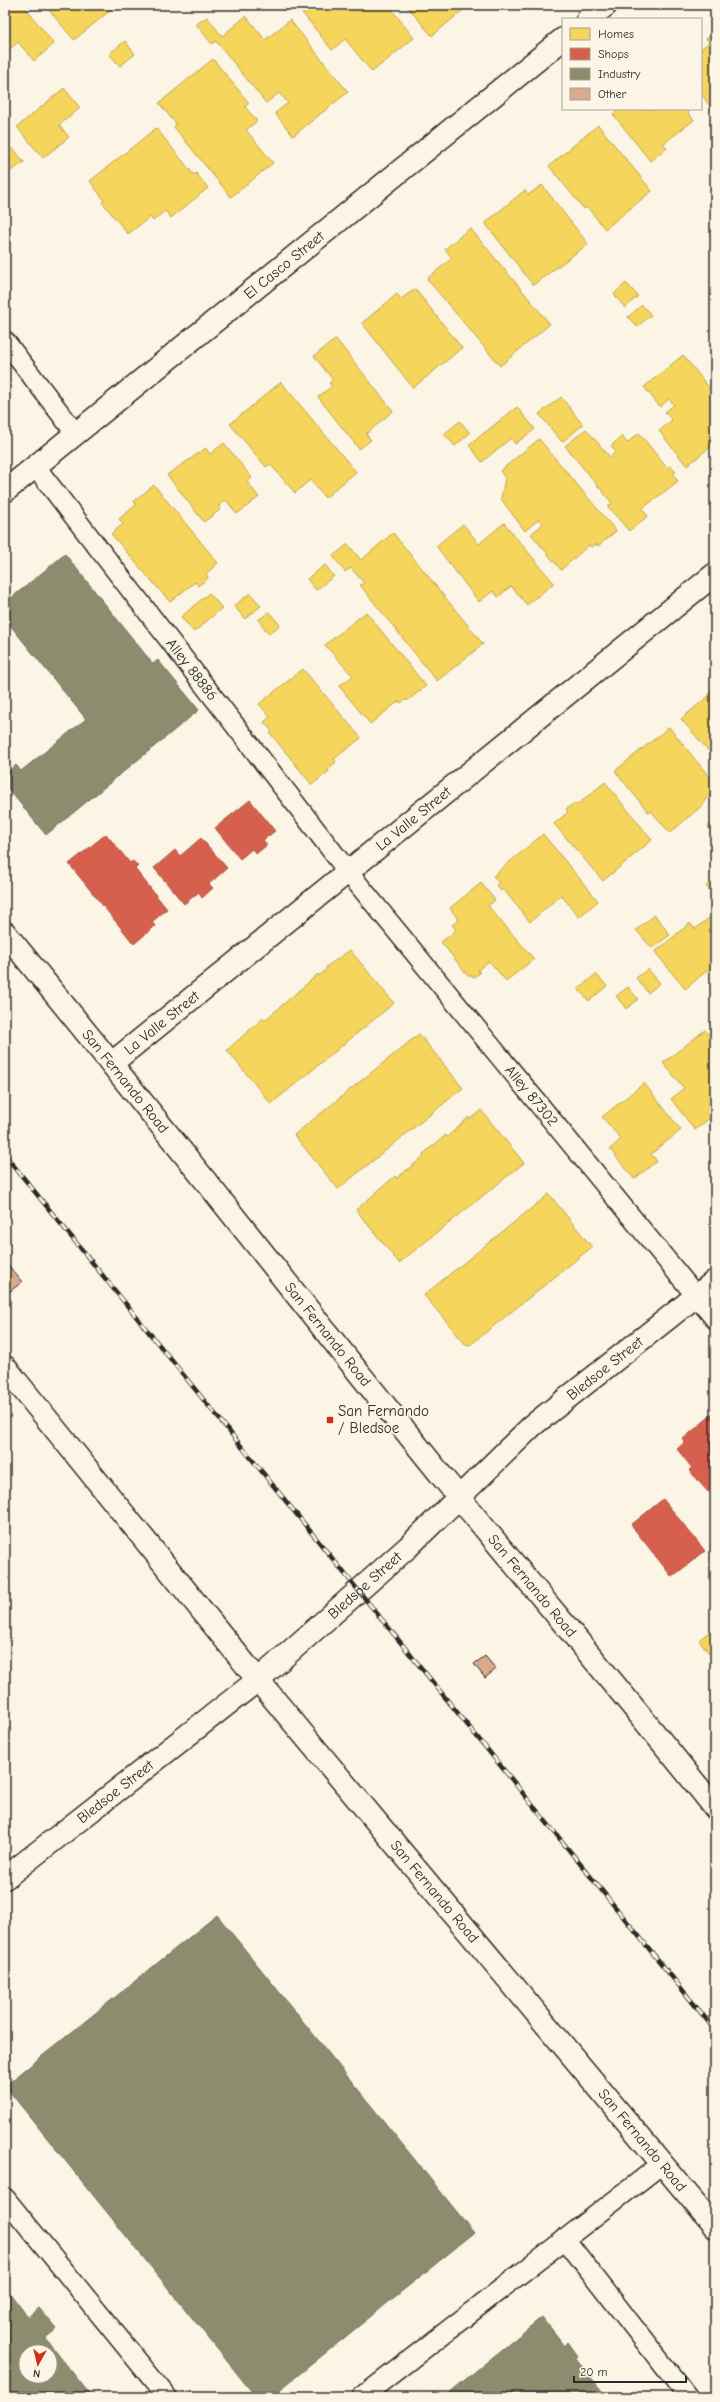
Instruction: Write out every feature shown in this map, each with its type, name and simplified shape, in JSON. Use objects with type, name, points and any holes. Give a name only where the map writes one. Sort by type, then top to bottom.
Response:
[{"type":"street","points":[[589,18],[606,5]]},
{"type":"street","name":"El Casco Street","points":[[5,491],[562,40]]},
{"type":"street","name":"La Valle Street","points":[[112,1063],[349,873],[715,574]]},
{"type":"street","name":"San Fernando Road","points":[[5,933],[112,1063],[277,1274],[458,1496],[661,1740],[715,1808]]},
{"type":"street","name":"Bledsoe Street","points":[[5,1878],[122,1784],[258,1680],[408,1547],[458,1496],[532,1426],[715,1281]]},
{"type":"street","name":"San Fernando Road","points":[[5,1367],[258,1680],[715,2227]]},
{"type":"lane","points":[[5,341],[76,434]]},
{"type":"lane","name":"Alley 88886","points":[[35,466],[349,873]]},
{"type":"lane","name":"Alley 87302","points":[[349,873],[715,1319]]},
{"type":"lane","points":[[362,2397],[467,2317],[663,2163]]},
{"type":"lane","points":[[5,2198],[167,2397]]},
{"type":"lane","points":[[565,2239],[688,2397]]},
{"type":"building: Homes","points":[[5,5],[23,5],[54,44],[34,61],[18,42],[5,53]]},
{"type":"building: Homes","points":[[45,5],[117,5],[74,40]]},
{"type":"building: Homes","points":[[296,5],[388,5],[414,38],[372,72],[345,39],[332,50]]},
{"type":"building: Homes","points":[[406,5],[469,5],[432,36]]},
{"type":"building: Homes","points":[[246,16],[265,40],[290,20],[348,92],[293,136],[275,113],[288,103],[279,93],[266,103],[216,41],[212,44],[196,24],[207,17],[222,36]]},
{"type":"building: Homes","points":[[715,32],[715,114],[702,94],[702,48],[709,42],[706,39]]},
{"type":"building: Homes","points":[[125,41],[135,54],[120,66],[109,54]]},
{"type":"building: Homes","points":[[213,59],[249,103],[245,107],[257,121],[246,130],[273,163],[231,197],[174,127],[176,124],[159,103]]},
{"type":"building: Homes","points":[[64,88],[80,108],[59,125],[69,137],[43,158],[17,127]]},
{"type":"building: Homes","points":[[619,110],[690,110],[688,113],[694,120],[663,144],[667,148],[650,161],[613,114]]},
{"type":"building: Homes","points":[[598,125],[652,191],[605,229],[587,207],[584,209],[549,166]]},
{"type":"building: Homes","points":[[156,128],[194,175],[196,173],[208,188],[171,218],[165,211],[153,221],[150,217],[128,234],[102,202],[104,200],[90,181]]},
{"type":"building: Homes","points":[[13,148],[24,162],[8,173],[5,169],[5,154]]},
{"type":"building: Homes","points":[[542,185],[588,244],[533,285],[485,223],[525,190],[528,195]]},
{"type":"building: Homes","points":[[470,228],[550,324],[500,366],[427,279],[452,258],[445,249]]},
{"type":"building: Homes","points":[[626,283],[638,296],[625,308],[614,294]]},
{"type":"building: Homes","points":[[415,289],[462,348],[413,388],[362,323],[397,294],[401,299]]},
{"type":"building: Homes","points":[[642,305],[651,315],[637,327],[628,317]]},
{"type":"building: Homes","points":[[336,339],[393,411],[366,434],[371,440],[359,449],[318,397],[332,386],[329,383],[333,380],[314,356]]},
{"type":"building: Homes","points":[[683,355],[715,395],[715,443],[687,466],[659,431],[672,420],[665,412],[674,405],[669,399],[660,407],[644,387]]},
{"type":"building: Homes","points":[[281,382],[356,472],[325,498],[310,480],[295,493],[270,464],[266,467],[230,424]]},
{"type":"building: Homes","points":[[561,397],[583,425],[562,442],[539,414]]},
{"type":"building: Homes","points":[[517,407],[535,429],[515,444],[511,438],[482,462],[469,445]]},
{"type":"building: Homes","points":[[460,421],[470,433],[455,446],[444,434]]},
{"type":"building: Homes","points":[[586,429],[610,457],[616,452],[611,446],[622,436],[627,443],[639,433],[667,468],[670,466],[676,472],[673,474],[678,481],[642,509],[648,516],[629,531],[608,507],[612,503],[565,446]]},
{"type":"building: Homes","points":[[539,439],[616,531],[598,546],[596,544],[591,547],[589,545],[561,570],[531,534],[543,524],[539,519],[525,531],[501,499],[505,478],[500,471]]},
{"type":"building: Homes","points":[[224,443],[252,478],[247,482],[259,497],[237,514],[226,500],[219,505],[221,509],[204,522],[167,475],[206,448],[210,454]]},
{"type":"building: Homes","points":[[154,485],[218,563],[206,574],[208,578],[198,586],[195,582],[170,602],[111,534],[123,524],[119,519],[136,505],[134,501]]},
{"type":"building: Homes","points":[[504,523],[554,583],[527,605],[511,586],[498,597],[493,591],[479,602],[436,546],[463,524],[479,544]]},
{"type":"building: Homes","points":[[393,533],[483,644],[437,681],[360,585],[364,583],[351,568],[345,572],[333,556],[348,544],[361,560]]},
{"type":"building: Homes","points":[[325,565],[334,576],[316,590],[307,579]]},
{"type":"building: Homes","points":[[209,593],[222,608],[194,632],[181,617]]},
{"type":"building: Homes","points":[[250,593],[261,606],[245,619],[234,606]]},
{"type":"building: Homes","points":[[269,612],[280,625],[269,634],[258,620]]},
{"type":"building: Homes","points":[[366,612],[426,686],[407,701],[406,699],[401,703],[399,701],[370,724],[339,686],[353,676],[325,645]]},
{"type":"building: Homes","points":[[303,669],[361,738],[334,759],[336,762],[328,769],[329,771],[312,785],[270,733],[272,731],[264,722],[270,717],[259,704]]},
{"type":"building: Homes","points":[[715,686],[715,754],[713,756],[681,719],[711,694],[709,692]]},
{"type":"building: Homes","points":[[669,727],[715,784],[715,792],[704,801],[705,803],[670,833],[651,811],[649,813],[615,771]]},
{"type":"building: Homes","points":[[605,782],[652,840],[603,881],[554,824],[568,812],[566,809],[574,803],[577,805]]},
{"type":"building: Homes","points":[[715,821],[715,835],[708,827]]},
{"type":"building: Homes","points":[[543,834],[598,901],[579,917],[561,895],[530,922],[503,889],[501,891],[496,885],[499,883],[493,876]]},
{"type":"building: Homes","points":[[715,878],[715,897],[706,886]]},
{"type":"building: Homes","points":[[481,883],[495,900],[488,906],[534,959],[506,981],[489,961],[478,970],[480,973],[473,978],[471,975],[469,977],[441,942],[456,930],[452,925],[459,920],[450,908]]},
{"type":"building: Homes","points":[[714,914],[715,964],[685,989],[655,952],[690,923],[695,929]]},
{"type":"building: Homes","points":[[655,915],[670,935],[652,948],[636,930]]},
{"type":"building: Homes","points":[[350,950],[394,1003],[271,1104],[227,1050],[263,1018],[265,1020],[318,974],[319,976],[327,969],[326,967]]},
{"type":"building: Homes","points":[[648,969],[660,983],[648,993],[636,978]]},
{"type":"building: Homes","points":[[596,974],[607,986],[589,1001],[578,989]]},
{"type":"building: Homes","points":[[715,984],[715,995],[710,989]]},
{"type":"building: Homes","points":[[628,987],[638,999],[626,1009],[616,996]]},
{"type":"building: Homes","points":[[705,1030],[715,1042],[715,1114],[695,1130],[671,1099],[684,1088],[663,1063]]},
{"type":"building: Homes","points":[[419,1034],[463,1088],[338,1189],[294,1135]]},
{"type":"building: Homes","points":[[644,1083],[681,1130],[651,1154],[657,1161],[634,1179],[610,1149],[621,1139],[602,1117]]},
{"type":"building: Homes","points":[[481,1110],[524,1163],[399,1263],[356,1210],[395,1176],[397,1178],[424,1156],[423,1154],[446,1135],[447,1137],[469,1117],[470,1119]]},
{"type":"building: Homes","points":[[549,1194],[592,1247],[470,1345],[465,1344],[424,1295]]},
{"type":"building: Homes","points":[[715,1627],[715,1661],[699,1640]]},
{"type":"building: Shops","points":[[250,800],[275,831],[263,840],[267,845],[256,854],[252,849],[240,859],[215,828]]},
{"type":"building: Shops","points":[[106,834],[130,863],[133,861],[138,866],[135,869],[167,909],[152,922],[155,926],[134,944],[69,864]]},
{"type":"building: Shops","points":[[201,838],[227,868],[209,884],[213,888],[202,898],[199,892],[184,904],[154,868],[175,850],[180,856]]},
{"type":"building: Shops","points":[[715,1412],[715,1487],[708,1492],[689,1470],[692,1468],[677,1449],[685,1442],[683,1439]]},
{"type":"building: Shops","points":[[663,1499],[705,1551],[672,1577],[631,1525]]},
{"type":"building: Industry","points":[[65,554],[153,664],[158,660],[199,710],[46,835],[5,785],[5,775],[16,765],[21,771],[86,719],[5,619],[5,603]]},
{"type":"building: Industry","points":[[217,1915],[474,2233],[271,2397],[256,2397],[5,2086]]},
{"type":"building: Industry","points":[[5,2287],[28,2317],[39,2308],[57,2329],[45,2338],[50,2344],[18,2344],[18,2384],[58,2384],[58,2354],[92,2397],[5,2397]]},
{"type":"building: Industry","points":[[542,2317],[565,2346],[568,2342],[578,2356],[575,2358],[607,2397],[444,2397]]},
{"type":"building: Other","points":[[5,1261],[22,1282],[9,1292],[5,1287]]},
{"type":"building: Other","points":[[485,1656],[496,1669],[485,1678],[474,1664]]},
{"type":"railway","points":[[5,1155],[715,2030]]},
{"type":"place","name":"San Fernando / Bledsoe","points":[[330,1420]]}]
